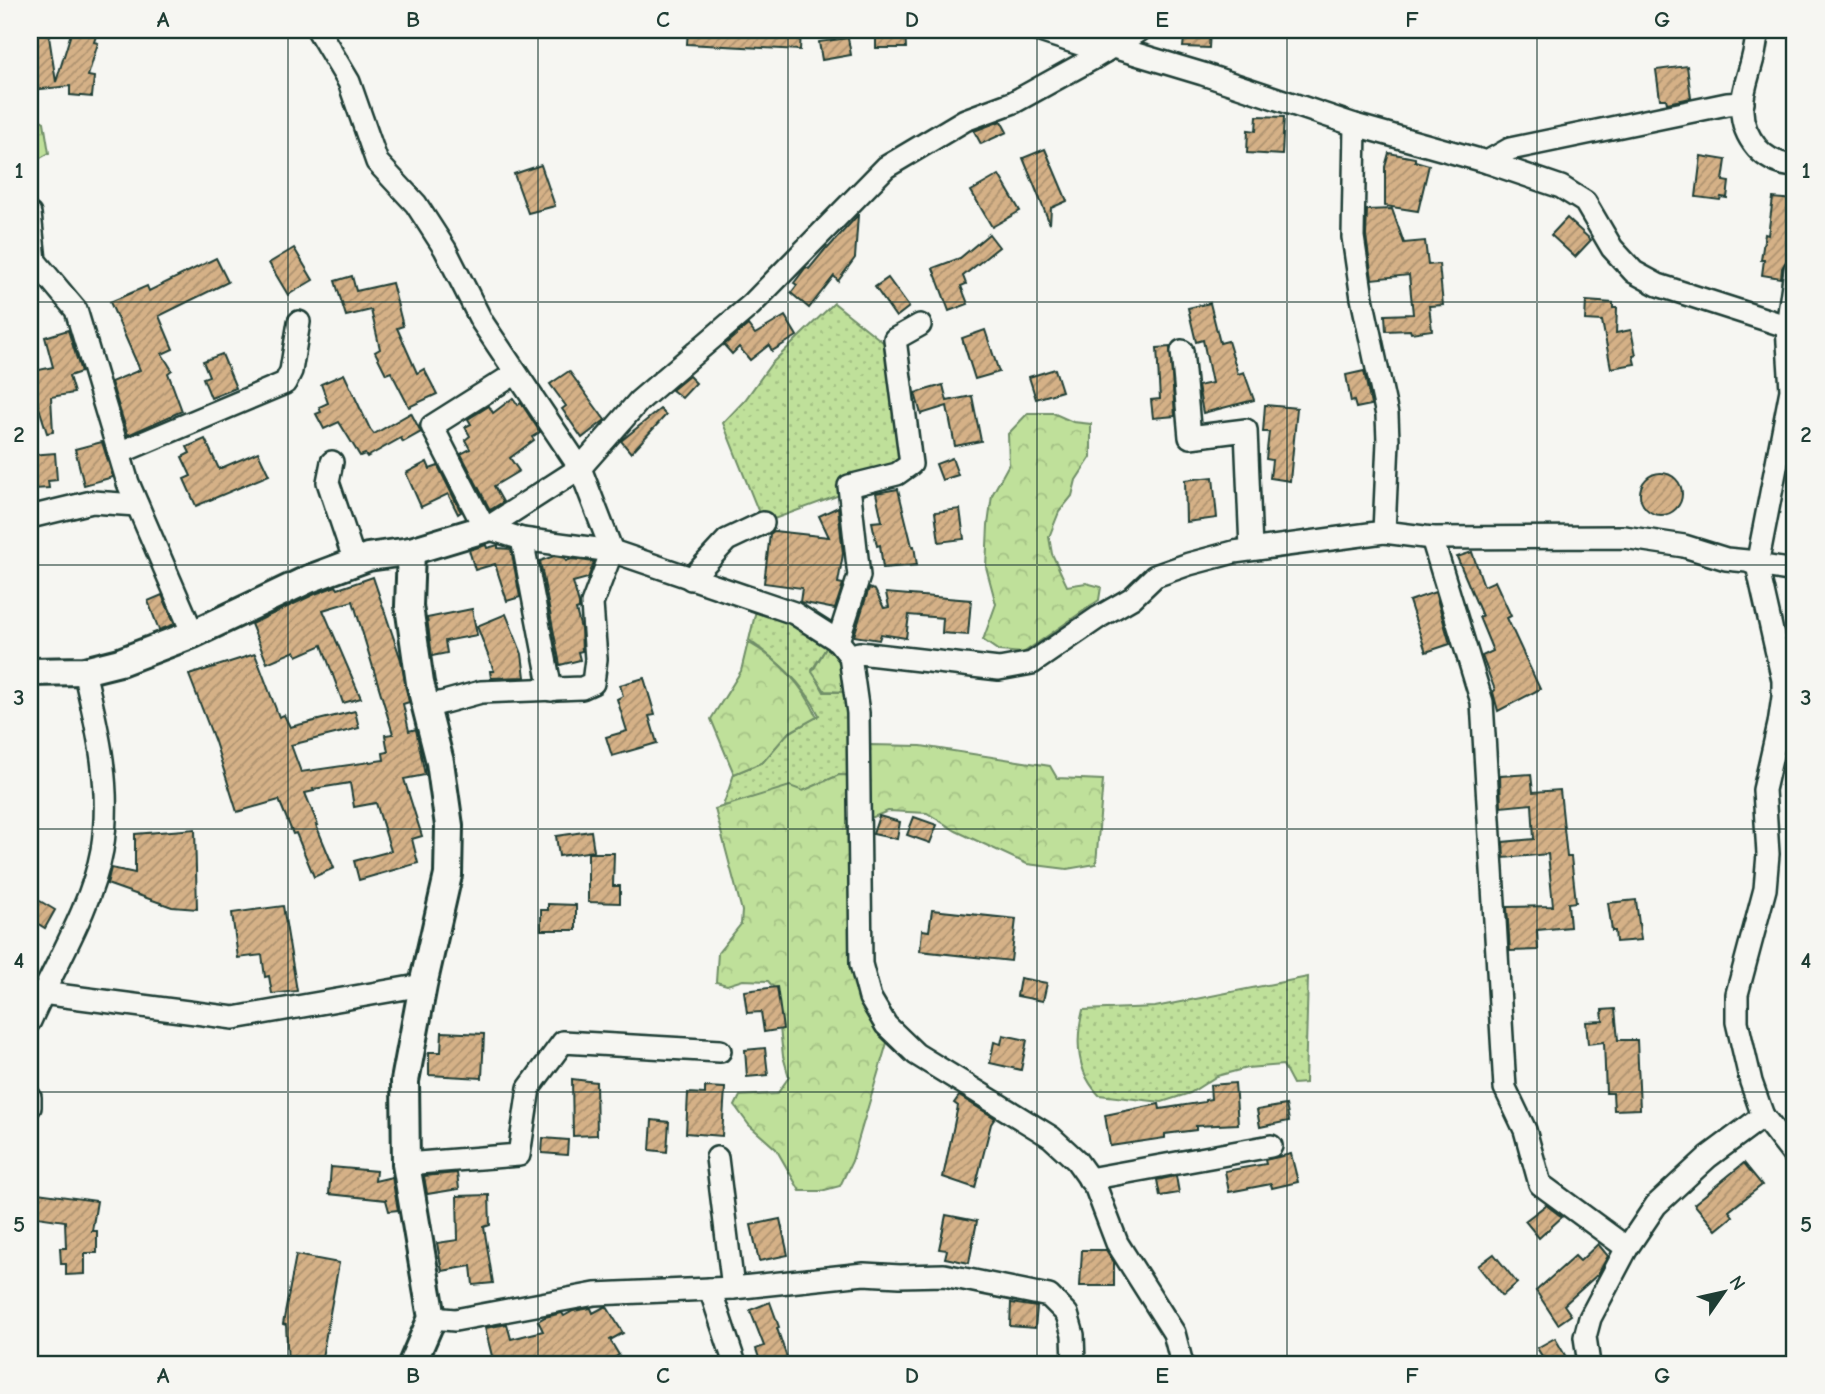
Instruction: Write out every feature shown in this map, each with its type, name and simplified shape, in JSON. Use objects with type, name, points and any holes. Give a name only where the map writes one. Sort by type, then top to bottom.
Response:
[{"type":"street","points":[[318,30],[349,82],[377,162],[416,204],[445,249],[482,322],[580,468],[612,551],[592,604],[596,659],[593,683],[582,688],[481,692],[426,706]]},
{"type":"street","points":[[1037,30],[1203,74],[1355,125],[1487,162],[1561,187],[1585,202],[1612,248],[1634,272],[1658,285],[1791,328]]},
{"type":"street","points":[[30,672],[84,671],[120,662],[193,634],[309,579],[368,557],[411,551],[486,528],[580,468],[639,401],[751,305],[886,167],[965,120],[1014,102],[1140,30]]},
{"type":"street","points":[[1757,30],[1742,103],[1742,124],[1750,140],[1765,157],[1776,163],[1795,166]]},
{"type":"street","points":[[1487,162],[1510,149],[1742,103]]},
{"type":"street","points":[[1355,125],[1353,237],[1362,298],[1387,415],[1384,532]]},
{"type":"street","points":[[30,214],[35,261],[76,310],[128,483],[193,634]]},
{"type":"street","points":[[1795,270],[1791,390],[1757,565],[1783,680],[1783,697],[1764,790],[1768,854],[1765,888],[1737,994],[1737,1022],[1751,1083],[1763,1116],[1795,1157]]},
{"type":"street","points":[[119,453],[285,383],[291,371],[299,322]]},
{"type":"street","points":[[920,325],[895,339],[911,464],[897,474],[849,486],[859,576],[844,649],[858,713],[861,964],[870,998],[886,1025],[916,1054],[1051,1137],[1076,1160],[1096,1188],[1117,1243],[1174,1333],[1182,1364]]},
{"type":"street","points":[[1182,351],[1191,437],[1247,430],[1251,549]]},
{"type":"street","points":[[516,373],[432,426],[486,528],[522,539],[612,551],[794,613],[844,649],[859,653],[999,669],[1032,663],[1132,598],[1155,576],[1188,564],[1251,549],[1384,532],[1432,538],[1623,537],[1684,546],[1726,559],[1795,571]]},
{"type":"street","points":[[332,462],[328,482],[355,562]]},
{"type":"street","points":[[30,517],[92,502],[137,505]]},
{"type":"street","points":[[691,579],[727,540],[763,523]]},
{"type":"street","points":[[1432,538],[1482,702],[1506,1088],[1525,1130],[1541,1184],[1627,1248]]},
{"type":"street","points":[[522,539],[551,690]]},
{"type":"street","points":[[411,551],[409,606],[426,706],[440,762],[449,825],[448,875],[405,1081],[405,1164],[432,1318],[412,1364]]},
{"type":"street","points":[[30,1021],[86,901],[102,851],[106,803],[102,748],[84,671]]},
{"type":"street","points":[[43,993],[234,1018],[423,985]]},
{"type":"street","points":[[405,1164],[519,1156],[528,1088],[563,1042],[720,1051]]},
{"type":"street","points":[[30,1097],[30,1107]]},
{"type":"street","points":[[1589,1364],[1585,1337],[1590,1318],[1627,1248],[1656,1205],[1708,1157],[1763,1116]]},
{"type":"street","points":[[1089,1179],[1270,1146]]},
{"type":"street","points":[[717,1158],[733,1288]]},
{"type":"street","points":[[432,1318],[455,1320],[594,1294],[733,1288],[863,1274],[944,1275],[1049,1296],[1067,1314],[1073,1335],[1074,1364]]},
{"type":"street","points":[[710,1289],[735,1364]]},
{"type":"green space","points":[[30,114],[44,122],[49,153],[30,164]]},
{"type":"green space","points":[[834,303],[888,346],[909,437],[897,474],[763,523],[723,423],[745,400],[771,364]]},
{"type":"green space","points":[[1028,413],[1053,413],[1073,422],[1091,424],[1091,457],[1076,480],[1072,496],[1059,512],[1049,537],[1052,554],[1067,586],[1086,583],[1101,587],[1099,600],[1023,653],[999,651],[983,640],[996,604],[986,567],[992,495],[1009,464],[1008,434]]},
{"type":"green space","points":[[757,606],[832,639],[812,670],[824,692],[849,692],[859,776],[839,775],[803,791],[723,806],[734,774],[763,762],[786,735],[819,715],[797,682],[749,640]]},
{"type":"green space","points":[[832,638],[847,657],[849,692],[825,691],[812,672]]},
{"type":"green space","points":[[748,642],[769,656],[788,674],[805,694],[817,717],[788,733],[763,762],[734,774],[711,719],[741,671]]},
{"type":"green space","points":[[870,745],[921,746],[1050,766],[1057,778],[1103,780],[1096,864],[1067,869],[1027,864],[956,831],[927,813],[888,811],[866,820]]},
{"type":"green space","points":[[839,775],[859,776],[861,961],[889,1036],[852,1161],[840,1186],[821,1191],[800,1191],[776,1149],[749,1125],[735,1106],[740,1096],[777,1094],[789,1077],[783,1056],[776,990],[768,981],[743,980],[727,985],[716,982],[718,953],[741,924],[742,911],[715,809],[790,786],[803,791]]},
{"type":"green space","points":[[1308,977],[1305,1083],[1293,1084],[1283,1065],[1247,1068],[1217,1076],[1190,1093],[1162,1102],[1099,1095],[1086,1076],[1078,1044],[1083,1010],[1155,1007]]},
{"type":"building","points":[[30,30],[48,30],[56,82],[72,30],[98,30],[94,42],[98,43],[88,76],[94,77],[92,97],[70,95],[70,86],[32,90]]},
{"type":"building","points":[[688,30],[801,30],[800,50],[687,44]]},
{"type":"building","points":[[876,30],[905,30],[906,48],[876,48]]},
{"type":"building","points":[[1185,30],[1210,30],[1209,48],[1183,47]]},
{"type":"building","points":[[848,38],[851,55],[822,60],[819,42]]},
{"type":"building","points":[[1687,66],[1691,98],[1667,103],[1666,99],[1660,99],[1656,70]]},
{"type":"building","points":[[1257,116],[1284,117],[1282,155],[1247,153],[1248,130],[1256,131]]},
{"type":"building","points":[[1001,121],[1007,132],[981,144],[974,131]]},
{"type":"building","points":[[1045,149],[1067,201],[1051,208],[1050,224],[1023,158]]},
{"type":"building","points":[[1389,153],[1415,158],[1415,161],[1429,165],[1418,211],[1385,206],[1385,167]]},
{"type":"building","points":[[1701,156],[1726,160],[1723,181],[1729,182],[1727,198],[1721,197],[1720,200],[1696,197]]},
{"type":"building","points":[[541,165],[555,206],[528,213],[514,174]]},
{"type":"building","points":[[999,175],[1020,211],[992,227],[971,191]]},
{"type":"building","points":[[1773,198],[1794,200],[1787,260],[1782,268],[1781,278],[1762,275],[1764,260],[1761,260],[1765,234],[1768,235]]},
{"type":"building","points":[[1392,209],[1404,243],[1425,241],[1428,265],[1439,264],[1443,305],[1429,306],[1432,330],[1411,333],[1410,330],[1386,331],[1385,315],[1413,314],[1409,275],[1372,279],[1366,236],[1367,210]]},
{"type":"building","points":[[858,215],[855,258],[838,281],[834,276],[809,308],[791,293],[797,285],[794,283],[806,267],[809,269]]},
{"type":"building","points":[[1567,218],[1591,240],[1575,257],[1551,235]]},
{"type":"building","points":[[989,234],[999,247],[963,276],[966,284],[961,286],[968,304],[949,311],[933,268],[960,258]]},
{"type":"building","points":[[294,248],[313,280],[288,295],[269,263]]},
{"type":"building","points":[[216,258],[228,282],[159,316],[173,349],[162,354],[172,370],[168,373],[182,411],[128,435],[111,382],[140,370],[110,302],[147,286],[149,291]]},
{"type":"building","points":[[352,276],[356,291],[392,283],[403,326],[397,328],[417,373],[424,369],[437,394],[409,407],[391,372],[386,374],[375,352],[380,349],[371,310],[346,316],[335,281]]},
{"type":"building","points":[[888,278],[909,307],[896,317],[875,287]]},
{"type":"building","points":[[1586,301],[1613,303],[1613,308],[1617,308],[1616,333],[1631,330],[1635,364],[1611,368],[1602,321],[1585,320]]},
{"type":"building","points":[[1210,303],[1220,343],[1228,341],[1238,374],[1244,372],[1254,400],[1203,413],[1198,386],[1212,383],[1203,340],[1196,342],[1188,308]]},
{"type":"building","points":[[785,316],[797,336],[772,351],[769,345],[750,360],[739,347],[732,354],[724,345],[748,325],[755,334]]},
{"type":"building","points":[[68,330],[81,372],[69,376],[74,393],[51,397],[53,432],[47,433],[34,392],[30,393],[30,372],[53,367],[45,337]]},
{"type":"building","points":[[985,330],[999,372],[975,379],[962,338]]},
{"type":"building","points":[[1170,347],[1175,416],[1153,418],[1151,400],[1160,399],[1157,348]]},
{"type":"building","points":[[222,354],[236,388],[211,398],[203,378],[209,376],[203,361]]},
{"type":"building","points":[[1055,369],[1062,391],[1036,399],[1029,377]]},
{"type":"building","points":[[569,371],[605,420],[582,438],[562,409],[566,406],[550,384]]},
{"type":"building","points":[[1364,371],[1371,405],[1356,408],[1354,401],[1351,402],[1346,375]]},
{"type":"building","points":[[344,374],[374,434],[411,413],[421,432],[403,442],[401,438],[367,457],[365,454],[360,456],[339,422],[324,429],[316,414],[321,412],[319,407],[328,403],[321,384]]},
{"type":"building","points":[[689,376],[696,383],[682,398],[672,390]]},
{"type":"building","points":[[943,385],[947,401],[972,396],[981,441],[955,446],[947,406],[921,414],[915,393]]},
{"type":"building","points":[[513,398],[518,405],[521,403],[540,432],[532,437],[534,440],[510,458],[519,471],[494,486],[503,502],[490,510],[461,454],[470,449],[465,440],[470,436],[465,427],[471,424],[468,419],[489,406],[493,413]]},
{"type":"building","points":[[1265,405],[1297,408],[1290,481],[1270,478],[1272,460],[1266,459],[1269,432],[1263,432]]},
{"type":"building","points":[[660,409],[666,415],[631,453],[621,441]]},
{"type":"building","points":[[205,439],[219,469],[258,452],[269,475],[196,506],[184,479],[191,476],[182,457],[190,453],[187,447]]},
{"type":"building","points":[[102,442],[113,477],[84,485],[75,449]]},
{"type":"building","points":[[55,453],[57,480],[48,481],[49,488],[34,489],[31,455]]},
{"type":"building","points":[[952,458],[958,475],[942,480],[936,464]]},
{"type":"building","points":[[427,462],[430,469],[438,466],[461,512],[458,514],[448,494],[421,507],[406,473]]},
{"type":"building","points":[[1661,473],[1676,479],[1682,494],[1676,509],[1661,515],[1646,509],[1640,494],[1646,479]]},
{"type":"building","points":[[1213,477],[1217,518],[1186,522],[1185,480]]},
{"type":"building","points":[[898,489],[917,565],[883,568],[880,545],[877,546],[872,522],[882,521],[876,493]]},
{"type":"building","points":[[838,507],[843,554],[838,583],[843,584],[835,609],[800,602],[802,588],[764,583],[770,534],[774,531],[829,537],[819,516]]},
{"type":"building","points":[[960,509],[964,539],[939,542],[935,512]]},
{"type":"building","points":[[486,545],[487,548],[498,545],[498,548],[511,549],[520,597],[507,601],[495,564],[475,570],[469,550]]},
{"type":"building","points":[[1472,552],[1484,586],[1495,581],[1511,616],[1507,618],[1540,689],[1498,711],[1493,692],[1495,690],[1482,656],[1493,651],[1479,617],[1482,616],[1457,557]]},
{"type":"building","points":[[554,556],[565,558],[566,561],[572,559],[594,562],[588,578],[573,582],[579,604],[579,609],[576,610],[581,629],[582,651],[578,652],[580,660],[560,665],[540,561]]},
{"type":"building","points":[[373,577],[401,660],[409,702],[403,704],[409,731],[416,729],[425,775],[404,779],[422,836],[412,839],[418,863],[359,880],[354,861],[391,851],[376,803],[354,807],[350,783],[313,789],[314,791],[305,793],[334,868],[314,877],[279,800],[237,812],[215,742],[189,675],[255,654],[279,717],[284,715],[290,727],[355,711],[359,728],[291,745],[301,772],[384,760],[383,753],[388,752],[385,735],[393,734],[353,601],[323,610],[361,698],[343,703],[322,645],[297,656],[295,651],[267,663],[251,624],[315,594]]},
{"type":"building","points":[[869,588],[875,590],[884,608],[889,607],[886,593],[971,600],[968,635],[942,633],[943,618],[909,615],[906,638],[881,634],[879,640],[854,636]]},
{"type":"building","points":[[1435,592],[1450,644],[1426,652],[1409,601]]},
{"type":"building","points":[[162,595],[175,624],[159,630],[148,601]]},
{"type":"building","points":[[472,609],[477,635],[445,641],[447,653],[432,656],[427,618]]},
{"type":"building","points":[[506,614],[522,654],[525,677],[491,678],[490,671],[494,671],[477,626]]},
{"type":"building","points":[[644,678],[655,715],[649,716],[657,743],[612,756],[606,737],[627,731],[617,699],[623,696],[620,685]]},
{"type":"building","points":[[1531,774],[1533,792],[1560,790],[1567,857],[1571,857],[1576,902],[1568,903],[1570,927],[1537,930],[1538,950],[1510,951],[1507,907],[1553,906],[1548,854],[1504,858],[1503,842],[1534,839],[1532,804],[1501,807],[1500,776]]},
{"type":"building","points":[[879,816],[900,822],[897,839],[873,834]]},
{"type":"building","points":[[914,817],[937,825],[930,843],[907,835]]},
{"type":"building","points":[[195,829],[197,909],[172,907],[107,884],[111,868],[135,873],[135,834]]},
{"type":"building","points":[[591,831],[594,851],[559,856],[556,836]]},
{"type":"building","points":[[588,853],[614,853],[613,886],[620,886],[620,903],[588,902]]},
{"type":"building","points":[[30,895],[55,910],[45,928],[30,919]]},
{"type":"building","points":[[1636,900],[1641,940],[1616,942],[1608,903]]},
{"type":"building","points":[[548,904],[576,905],[576,930],[541,930],[541,910],[548,910]]},
{"type":"building","points":[[283,906],[297,991],[272,994],[269,976],[265,977],[262,955],[238,958],[232,913]]},
{"type":"building","points":[[932,910],[1016,919],[1011,961],[920,951],[922,930],[929,931]]},
{"type":"building","points":[[1020,978],[1047,983],[1043,1001],[1017,996]]},
{"type":"building","points":[[777,987],[783,1029],[764,1032],[761,1012],[747,1013],[744,991]]},
{"type":"building","points":[[1615,1009],[1618,1040],[1637,1040],[1640,1109],[1614,1110],[1613,1093],[1606,1093],[1604,1042],[1588,1044],[1586,1022],[1603,1021],[1602,1010]]},
{"type":"building","points":[[442,1032],[484,1034],[482,1078],[429,1075],[429,1052],[441,1052]]},
{"type":"building","points":[[1003,1035],[1027,1040],[1021,1070],[990,1063],[994,1042],[1001,1044]]},
{"type":"building","points":[[765,1048],[768,1075],[747,1077],[745,1050]]},
{"type":"building","points":[[572,1079],[596,1082],[597,1135],[573,1136]]},
{"type":"building","points":[[1235,1083],[1238,1124],[1196,1126],[1196,1130],[1165,1134],[1165,1138],[1110,1146],[1105,1115],[1159,1104],[1160,1109],[1205,1102],[1211,1099],[1210,1085]]},
{"type":"building","points":[[705,1087],[725,1088],[722,1136],[686,1133],[688,1093],[705,1094]]},
{"type":"building","points":[[959,1096],[995,1118],[991,1124],[975,1188],[943,1177],[958,1106],[954,1103]]},
{"type":"building","points":[[1286,1105],[1289,1121],[1260,1127],[1257,1110]]},
{"type":"building","points":[[652,1120],[669,1122],[667,1152],[650,1150]]},
{"type":"building","points":[[543,1138],[568,1140],[567,1155],[542,1153]]},
{"type":"building","points":[[1291,1154],[1298,1182],[1272,1188],[1271,1184],[1229,1192],[1225,1171],[1266,1164],[1265,1160]]},
{"type":"building","points":[[1744,1163],[1762,1185],[1729,1211],[1733,1216],[1716,1230],[1694,1204]]},
{"type":"building","points":[[331,1167],[376,1171],[375,1181],[392,1177],[398,1210],[389,1211],[386,1200],[329,1194]]},
{"type":"building","points":[[457,1173],[459,1189],[427,1194],[424,1176]]},
{"type":"building","points":[[1176,1176],[1179,1193],[1160,1196],[1157,1180]]},
{"type":"building","points":[[30,1192],[97,1201],[92,1231],[97,1231],[97,1253],[85,1253],[85,1274],[66,1275],[66,1264],[61,1264],[60,1248],[66,1248],[65,1221],[30,1216]]},
{"type":"building","points":[[489,1195],[490,1225],[484,1227],[493,1283],[473,1285],[471,1266],[442,1271],[437,1243],[458,1240],[457,1196]]},
{"type":"building","points":[[1546,1205],[1562,1217],[1539,1238],[1525,1221]]},
{"type":"building","points":[[946,1215],[977,1221],[969,1263],[945,1258],[947,1250],[939,1249]]},
{"type":"building","points":[[780,1219],[788,1255],[759,1261],[751,1225]]},
{"type":"building","points":[[1598,1244],[1608,1256],[1598,1274],[1564,1305],[1571,1315],[1558,1324],[1536,1291],[1575,1256],[1580,1261]]},
{"type":"building","points":[[1082,1250],[1106,1250],[1114,1262],[1114,1286],[1080,1286]]},
{"type":"building","points":[[1494,1254],[1517,1283],[1502,1296],[1478,1266]]},
{"type":"building","points":[[296,1255],[339,1263],[321,1363],[288,1364],[286,1325],[283,1324]]},
{"type":"building","points":[[770,1302],[789,1364],[761,1364],[756,1349],[764,1346],[750,1310]]},
{"type":"building","points":[[1011,1303],[1037,1307],[1035,1328],[1010,1326]]},
{"type":"building","points":[[607,1307],[623,1333],[610,1340],[619,1355],[603,1364],[494,1364],[485,1328],[507,1324],[511,1339],[543,1331],[538,1321],[545,1317],[562,1313],[564,1316],[573,1311],[591,1308],[593,1313]]},
{"type":"building","points":[[1555,1338],[1570,1364],[1547,1364],[1537,1348]]}]
